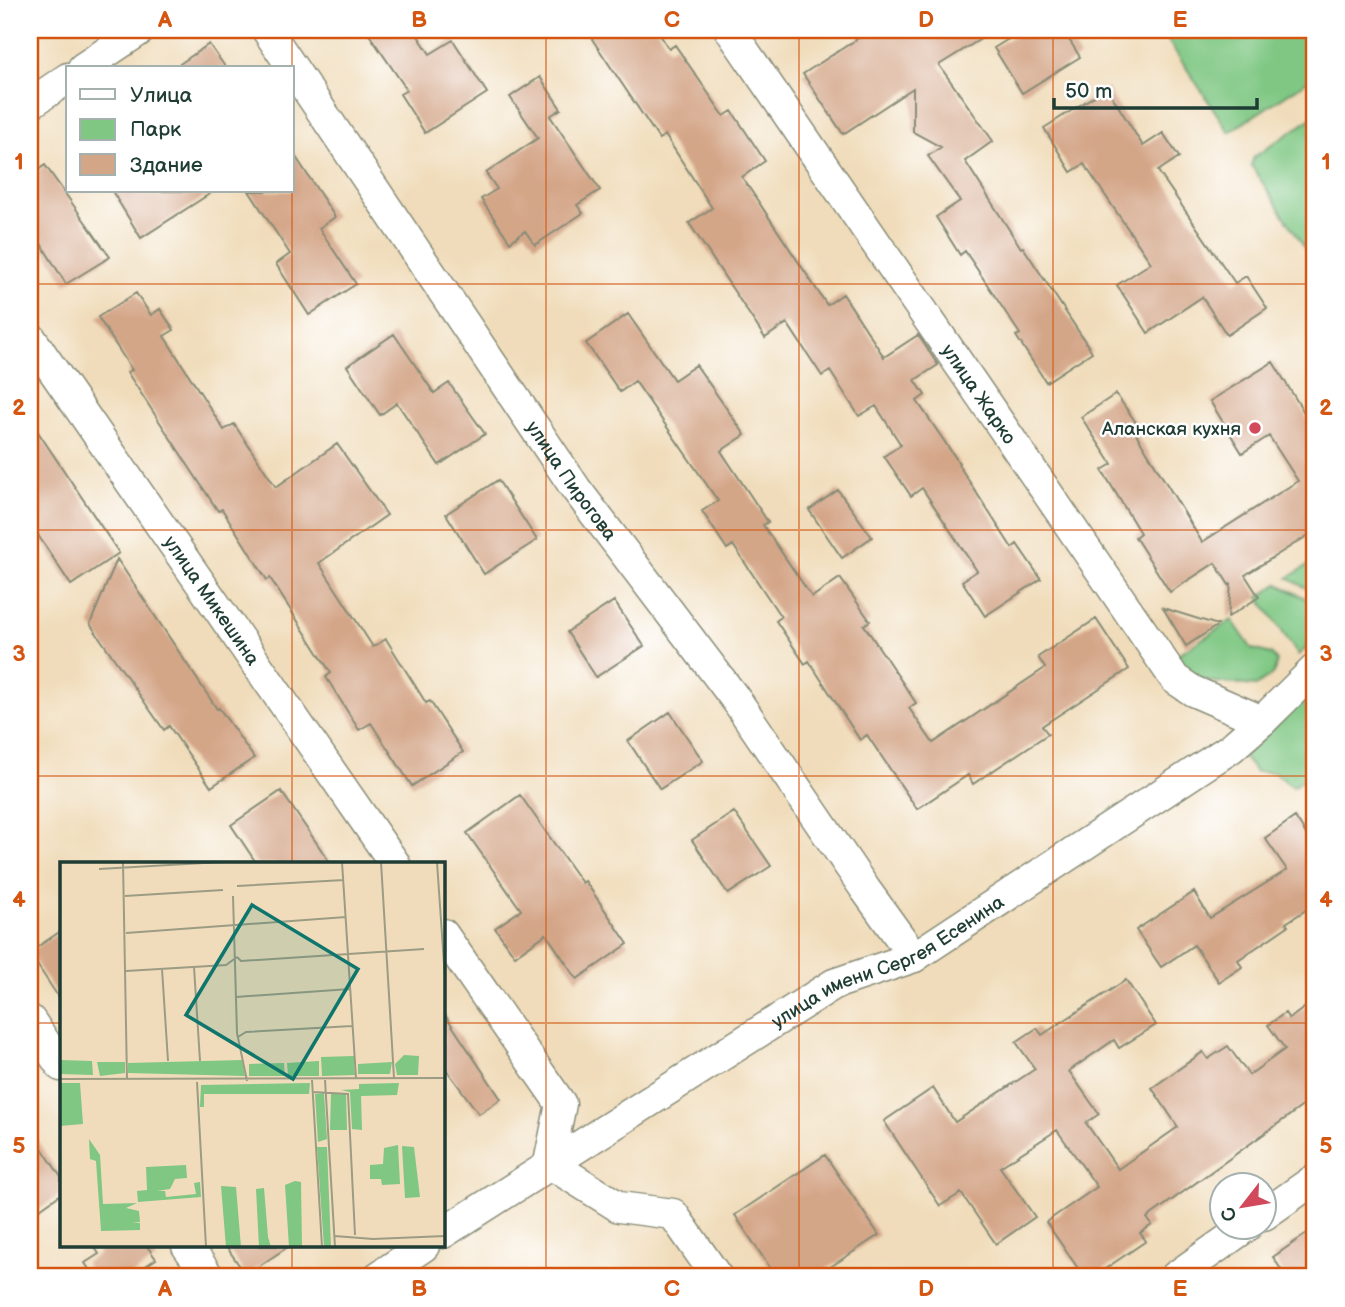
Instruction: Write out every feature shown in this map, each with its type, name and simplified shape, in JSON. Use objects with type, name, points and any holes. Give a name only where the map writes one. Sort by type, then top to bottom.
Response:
[{"type":"street","points":[[86,66],[140,30]]},
{"type":"street","name":"улица Пирогова","points":[[267,30],[291,66]]},
{"type":"street","name":"улица Жарко","points":[[730,30],[1175,679],[1193,691],[1262,721]]},
{"type":"street","name":"улица Пирогова","points":[[294,70],[576,489],[737,701],[915,957]]},
{"type":"street","points":[[30,104],[66,79]]},
{"type":"street","name":"улица Микешина","points":[[30,337],[394,862]]},
{"type":"street","name":"улица имени Сергея Есенина","points":[[444,1232],[834,984],[915,957],[1231,748],[1315,669]]},
{"type":"street","points":[[444,935],[561,1104],[550,1163],[619,1207],[673,1214],[717,1277]]},
{"type":"street","points":[[30,1020],[60,1065]]},
{"type":"street","points":[[1278,1205],[1315,1179]]},
{"type":"street","points":[[1175,1277],[1228,1240]]},
{"type":"street","points":[[188,1248],[209,1277]]},
{"type":"street","points":[[378,1277],[421,1248]]},
{"type":"green space","points":[[1161,30],[1315,30],[1315,76],[1229,132]]},
{"type":"green space","points":[[1315,116],[1315,263],[1251,165],[1254,157]]},
{"type":"green space","points":[[1310,564],[1315,571],[1315,593],[1288,578]]},
{"type":"green space","points":[[1278,584],[1315,603],[1315,641],[1298,655],[1259,597]]},
{"type":"green space","points":[[1232,620],[1252,649],[1271,654],[1277,661],[1274,673],[1256,686],[1204,681],[1172,658]]},
{"type":"green space","points":[[1315,688],[1315,770],[1293,787],[1274,772],[1256,772],[1243,757]]},
{"type":"building","points":[[366,30],[414,30],[430,54],[453,40],[487,93],[425,133],[400,94],[407,90]]},
{"type":"building","points":[[586,30],[657,30],[669,49],[675,45],[724,116],[732,111],[765,161],[742,177],[827,305],[843,294],[884,357],[918,335],[938,365],[915,380],[925,395],[917,401],[1012,548],[1017,544],[1041,579],[985,616],[962,581],[977,571],[922,488],[911,496],[884,456],[901,445],[876,406],[859,416],[830,371],[822,376],[787,323],[765,338],[689,223],[712,208],[665,135],[659,139]]},
{"type":"building","points":[[871,30],[995,30],[939,65],[993,141],[965,161],[1092,352],[1046,382],[1016,336],[1020,334],[965,251],[960,255],[936,217],[960,201],[928,156],[941,147],[913,132],[913,88],[843,134],[803,74]]},
{"type":"building","points":[[1023,30],[1063,30],[1080,57],[1022,93],[994,48]]},
{"type":"building","points":[[209,44],[225,66],[177,66]]},
{"type":"building","points":[[540,77],[561,109],[550,116],[600,190],[577,205],[583,213],[535,245],[525,231],[510,242],[481,199],[497,189],[486,173],[538,138],[510,97]]},
{"type":"building","points":[[1107,88],[1143,146],[1163,133],[1179,157],[1158,171],[1235,283],[1246,276],[1267,308],[1227,335],[1202,297],[1148,333],[1117,285],[1151,263],[1084,164],[1071,172],[1044,128]]},
{"type":"building","points":[[294,154],[335,217],[319,228],[356,284],[309,315],[276,264],[290,254],[250,192],[294,192]]},
{"type":"building","points":[[45,165],[110,257],[66,284],[30,226],[30,176]]},
{"type":"building","points":[[113,192],[212,192],[141,238]]},
{"type":"building","points":[[136,293],[151,315],[160,309],[174,330],[164,336],[224,430],[234,424],[276,487],[337,444],[387,515],[319,563],[373,647],[386,639],[426,703],[430,701],[463,752],[412,786],[371,723],[359,730],[326,677],[331,673],[270,578],[267,580],[222,509],[218,511],[127,372],[132,370],[98,317]]},
{"type":"building","points":[[628,314],[674,380],[696,365],[745,435],[721,451],[768,522],[763,525],[812,597],[840,578],[870,621],[864,625],[916,703],[909,708],[933,743],[1045,668],[1038,657],[1096,619],[1129,669],[1042,726],[1048,734],[973,784],[968,775],[917,809],[867,735],[860,740],[809,661],[805,664],[776,621],[781,617],[733,545],[727,549],[702,511],[718,501],[635,381],[620,392],[586,343]]},
{"type":"building","points":[[394,334],[434,393],[449,383],[485,434],[439,465],[397,403],[380,415],[347,366]]},
{"type":"building","points":[[1273,362],[1315,430],[1315,531],[1245,575],[1259,597],[1228,617],[1231,584],[1229,585],[1215,563],[1170,592],[1135,537],[1140,533],[1102,470],[1112,464],[1081,417],[1116,394],[1137,424],[1132,427],[1202,542],[1298,481],[1269,436],[1242,453],[1210,401]]},
{"type":"building","points":[[30,420],[119,553],[71,585],[30,523]]},
{"type":"building","points":[[498,480],[537,540],[484,574],[446,514]]},
{"type":"building","points":[[838,490],[872,537],[842,558],[809,510]]},
{"type":"building","points":[[117,559],[217,709],[219,708],[254,758],[211,787],[169,726],[164,730],[90,624]]},
{"type":"building","points":[[614,601],[644,646],[596,677],[567,632]]},
{"type":"building","points":[[1163,608],[1218,625],[1186,646]]},
{"type":"building","points":[[670,712],[703,761],[660,789],[628,741]]},
{"type":"building","points":[[281,791],[330,862],[256,862],[231,825]]},
{"type":"building","points":[[520,795],[582,883],[585,881],[628,944],[577,979],[546,934],[515,956],[495,928],[521,910],[467,833]]},
{"type":"building","points":[[734,812],[771,866],[728,894],[692,840]]},
{"type":"building","points":[[1295,817],[1315,848],[1315,904],[1238,960],[1242,967],[1219,982],[1194,945],[1161,967],[1136,930],[1194,892],[1210,918],[1287,870],[1265,838]]},
{"type":"building","points":[[60,932],[60,999],[30,954]]},
{"type":"building","points":[[1126,980],[1156,1025],[1119,1048],[1114,1040],[1069,1071],[1099,1114],[1086,1123],[1118,1169],[1178,1127],[1152,1088],[1203,1052],[1208,1059],[1228,1046],[1249,1075],[1285,1049],[1268,1025],[1285,1013],[1289,1019],[1315,1000],[1315,1097],[1214,1170],[1208,1170],[1208,1174],[1147,1218],[1152,1225],[1140,1233],[1146,1241],[1093,1277],[1084,1277],[1046,1222],[1097,1187],[1057,1130],[1000,1167],[1035,1217],[996,1244],[961,1193],[940,1206],[884,1121],[933,1088],[955,1122],[1035,1069],[1016,1042],[1037,1028],[1042,1035]]},
{"type":"building","points":[[444,1014],[501,1099],[479,1114],[444,1066]]},
{"type":"building","points":[[30,1130],[60,1175],[60,1195],[30,1216]]},
{"type":"building","points":[[825,1155],[879,1235],[815,1277],[776,1277],[735,1215]]},
{"type":"building","points":[[1315,1228],[1315,1277],[1286,1277],[1273,1257]]},
{"type":"building","points":[[95,1248],[148,1248],[156,1259],[129,1277],[94,1277],[85,1263],[99,1254]]},
{"type":"building","points":[[227,1248],[286,1248],[246,1275]]},
{"type":"place","name":"Аланская кухня","points":[[1255,428]]}]
